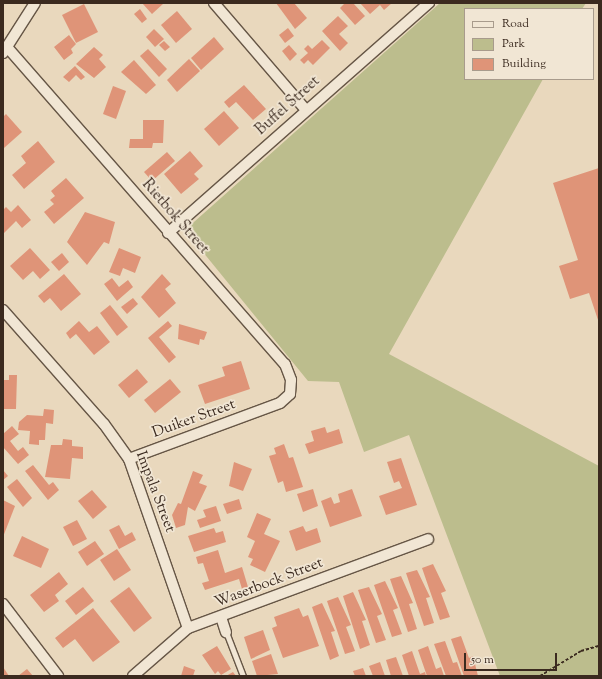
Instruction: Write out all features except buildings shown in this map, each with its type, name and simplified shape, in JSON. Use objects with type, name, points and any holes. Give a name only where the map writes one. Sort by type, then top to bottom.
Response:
[{"type":"street","points":[[5,50],[35,3]]},
{"type":"street","points":[[214,3],[306,110]]},
{"type":"street","name":"Buffel Street","points":[[168,233],[429,3]]},
{"type":"street","name":"Rietbok Street","points":[[5,50],[285,364],[291,380],[290,394],[270,408]]},
{"type":"street","name":"Impala Street","points":[[3,310],[104,424],[128,460],[188,628]]},
{"type":"street","name":"Duiker Street","points":[[128,460],[270,408]]},
{"type":"street","name":"Waserbock Street","points":[[133,676],[188,628],[428,539]]},
{"type":"street","points":[[3,604],[58,676]]},
{"type":"street","points":[[221,617],[226,632]]},
{"type":"lane","points":[[226,632],[243,676]]},
{"type":"path","points":[[540,676],[581,651],[599,646]]},
{"type":"green space","points":[[440,3],[586,3],[583,8],[464,8],[464,80],[542,80],[389,354],[599,466],[599,676],[500,676],[409,435],[364,452],[339,382],[308,381],[185,230]]}]
